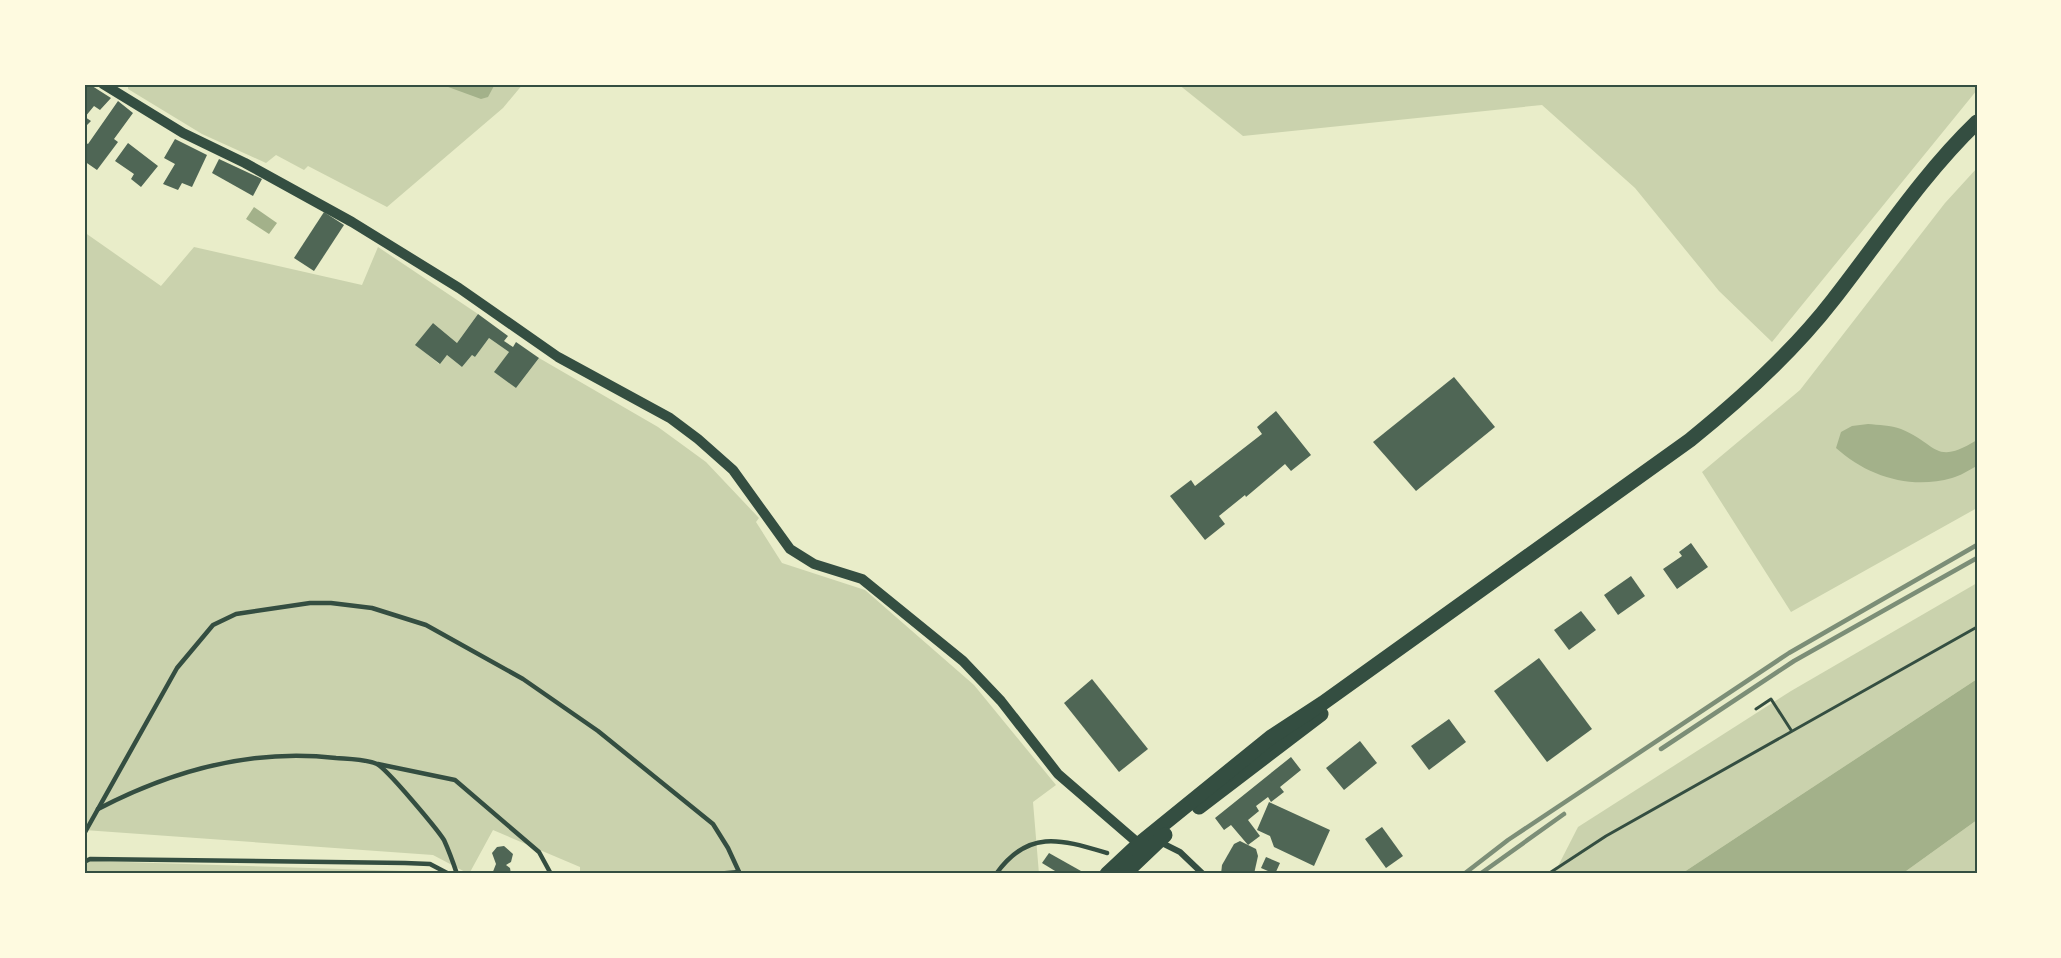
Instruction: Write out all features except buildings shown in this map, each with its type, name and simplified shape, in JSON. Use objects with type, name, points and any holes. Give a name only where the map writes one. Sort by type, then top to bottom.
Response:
[{"type":"main road","points":[[1107,874],[1139,844],[1271,737],[1444,617],[1690,440],[1754,386],[1832,302],[1925,178],[1977,122]]},
{"type":"main road","points":[[1124,874],[1158,841],[1444,617]]},
{"type":"street","points":[[103,84],[119,89],[183,133],[255,168],[352,222],[459,288],[558,357],[670,418],[733,470],[790,549],[814,564],[862,579],[963,661],[1001,702],[1058,774],[1139,844],[1158,841],[1180,852],[1203,874]]},
{"type":"lane","points":[[84,834],[177,668],[213,625],[236,614],[310,603],[331,603],[372,608],[426,625],[523,679],[598,731],[713,824],[739,873],[716,874]]},
{"type":"lane","points":[[98,809],[128,793],[218,762],[258,756],[309,754],[378,764],[455,780],[539,852],[551,874]]},
{"type":"lane","points":[[378,764],[443,838],[457,874]]},
{"type":"lane","points":[[996,874],[1007,858],[1029,843],[1057,842],[1107,853]]},
{"type":"lane","points":[[84,854],[90,859]]},
{"type":"lane","points":[[84,862],[90,859],[430,864],[449,874]]},
{"type":"path","points":[[1548,874],[1606,836],[1977,627]]},
{"type":"path","points":[[1756,709],[1771,699],[1791,730]]},
{"type":"shaded area","points":[[128,84],[523,84],[503,108],[387,207],[308,166],[304,170],[276,155],[266,163],[202,134],[128,89]]},
{"type":"shaded area","points":[[440,84],[495,84],[488,97],[481,99]]},
{"type":"shaded area","points":[[1178,84],[1977,84],[1977,90],[1772,342],[1719,291],[1635,188],[1542,105],[1243,136]]},
{"type":"shaded area","points":[[1977,168],[1977,508],[1791,612],[1702,472],[1800,390],[1945,203]]},
{"type":"shaded area","points":[[254,207],[277,223],[269,234],[246,219]]},
{"type":"shaded area","points":[[84,232],[161,286],[194,247],[362,285],[378,247],[478,314],[457,343],[433,323],[416,345],[439,364],[447,355],[462,367],[472,355],[475,357],[489,338],[509,352],[495,372],[516,388],[539,358],[658,427],[706,462],[759,518],[756,522],[782,563],[865,590],[974,685],[1056,785],[1033,802],[1039,874],[580,874],[580,867],[493,830],[469,874],[433,855],[84,830]]},
{"type":"shaded area","points":[[1868,424],[1901,429],[1944,452],[1963,448],[1977,440],[1977,466],[1955,477],[1936,481],[1905,481],[1875,473],[1848,458],[1836,448],[1841,432],[1852,426]]},
{"type":"shaded area","points":[[1977,583],[1977,679],[1681,874],[1554,874],[1578,827],[1791,691]]},
{"type":"shaded area","points":[[1977,679],[1977,820],[1902,874],[1681,874]]},
{"type":"shaded area","points":[[1977,820],[1977,874],[1902,874]]},
{"type":"shaded area","points":[[84,857],[93,861],[406,871],[427,874],[84,874]]},
{"type":"railway","points":[[1464,874],[1508,840],[1789,653],[1977,545]]},
{"type":"railway","points":[[1661,749],[1794,661],[1977,558]]},
{"type":"railway","points":[[1480,874],[1564,814]]}]
